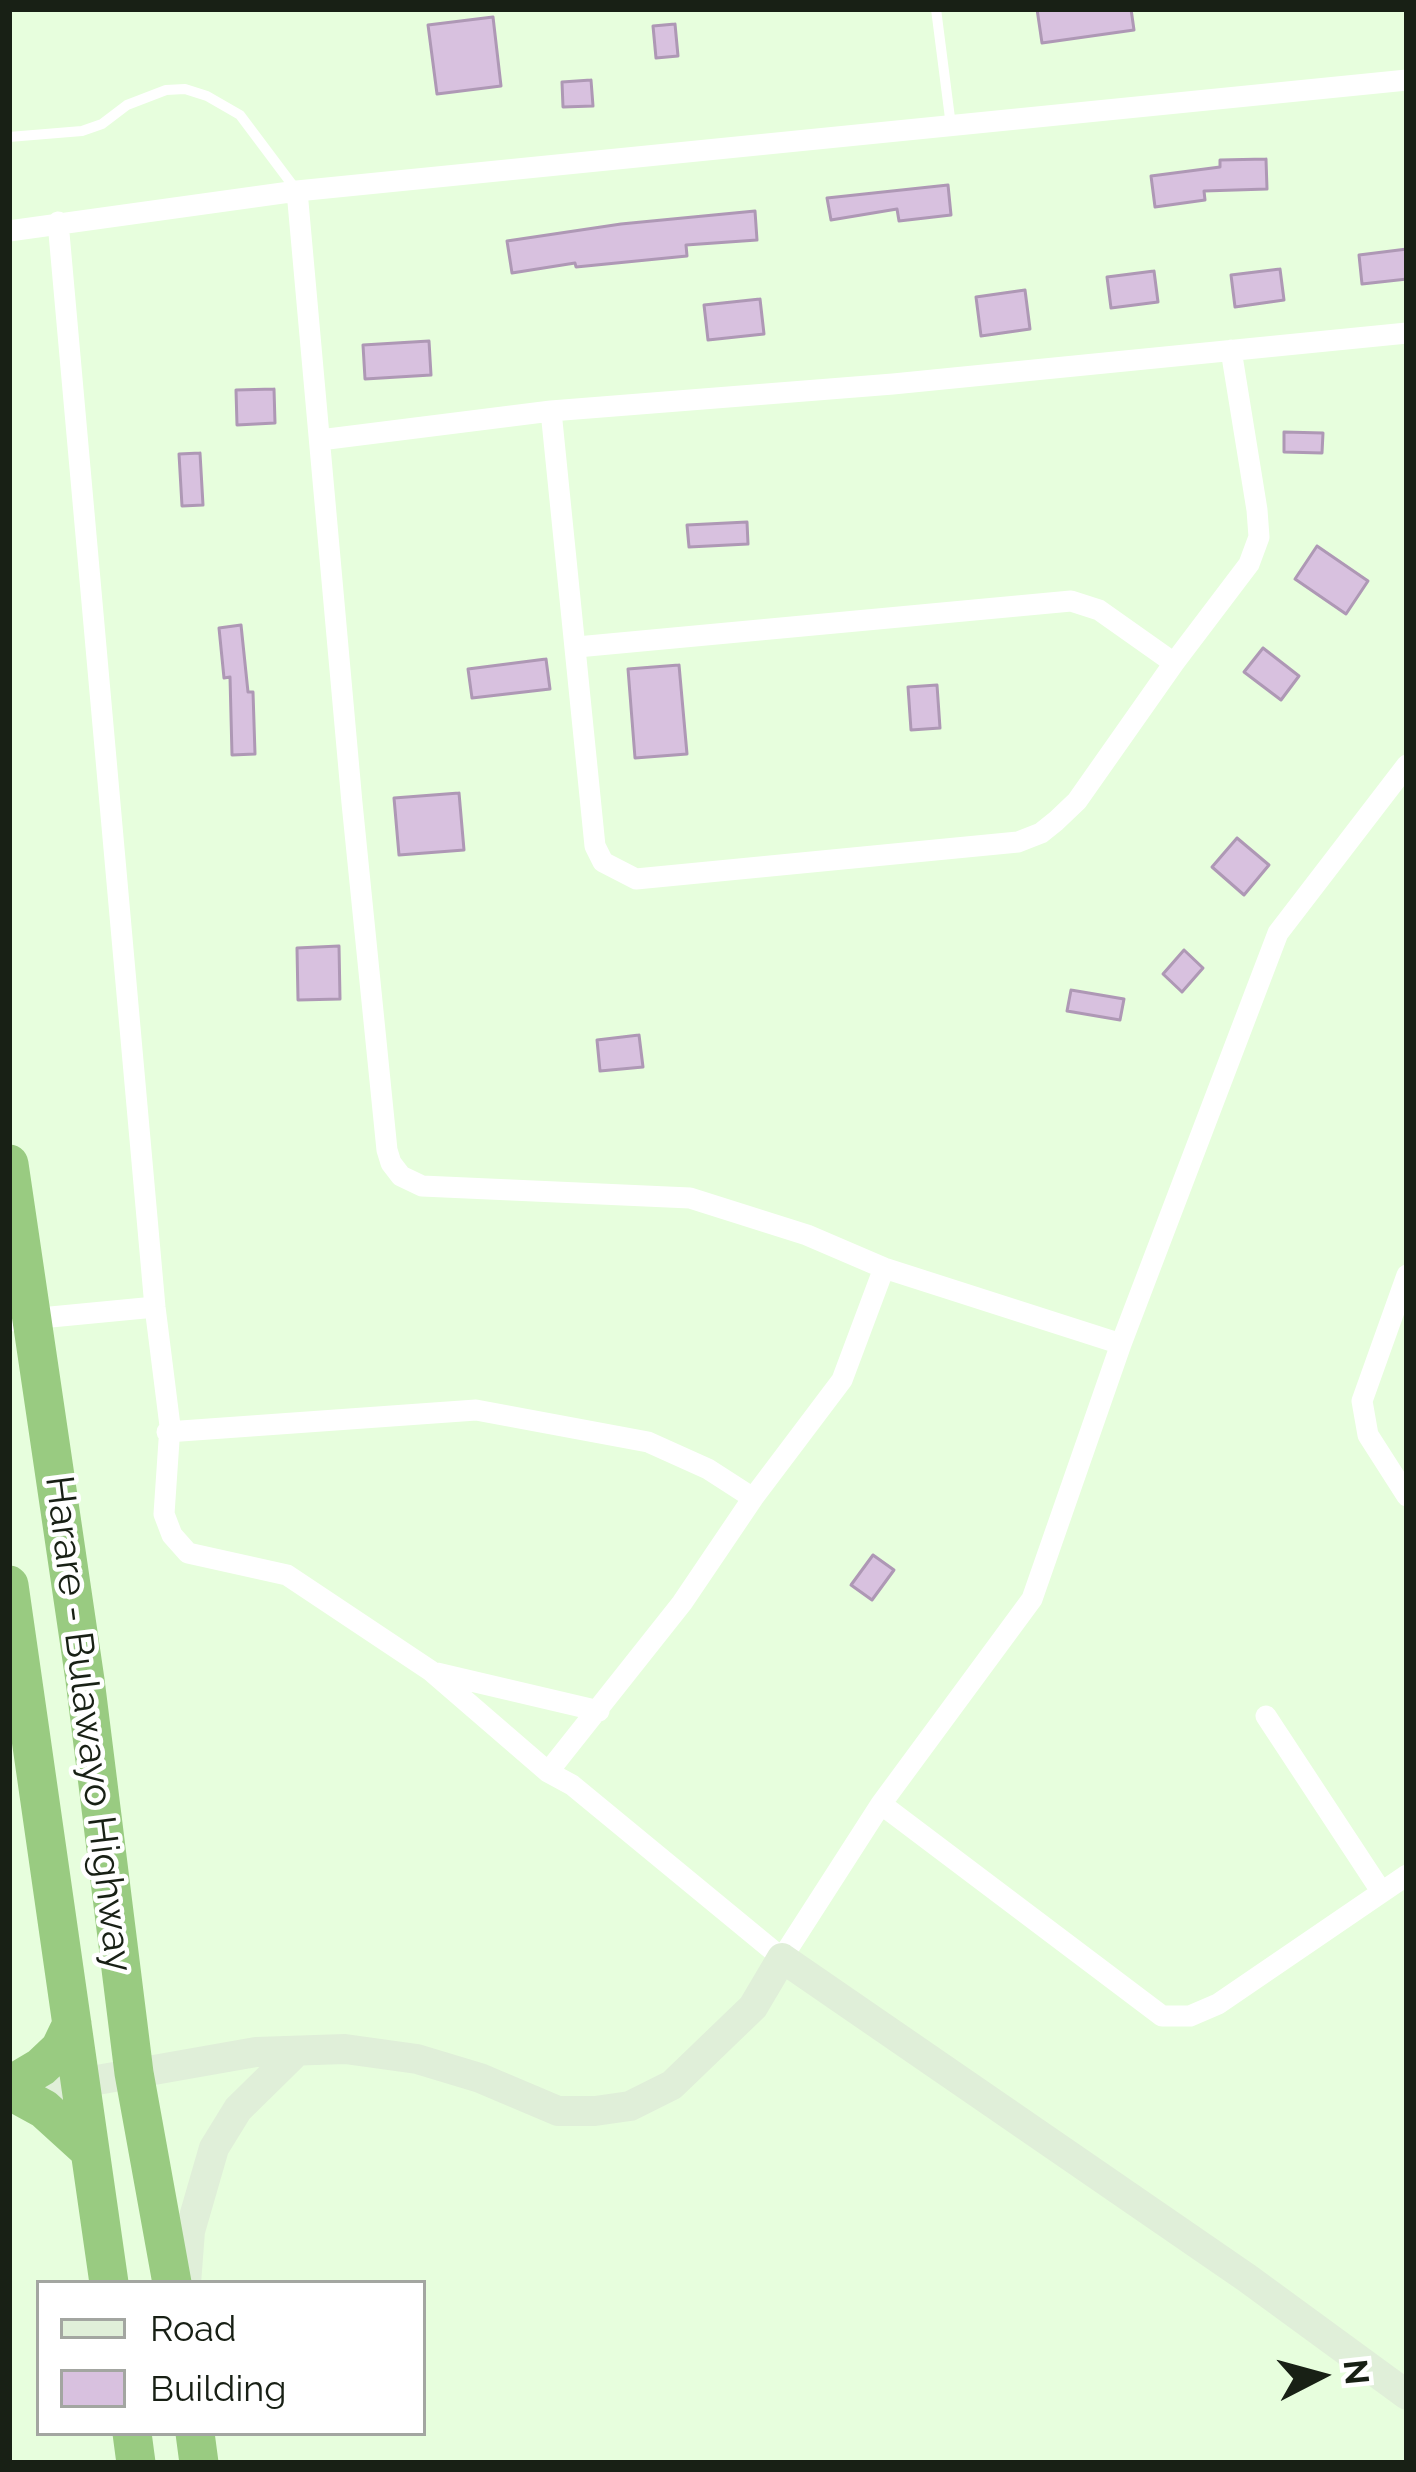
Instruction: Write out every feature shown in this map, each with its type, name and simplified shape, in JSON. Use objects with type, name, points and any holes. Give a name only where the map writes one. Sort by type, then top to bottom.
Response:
[{"type":"highway","name":"Harare - Bulawayo Highway","points":[[9,1164],[21,1319],[134,2073],[171,2280]]},
{"type":"highway","name":"Harare - Bulawayo Highway","points":[[9,1585],[109,2280]]},
{"type":"highway","points":[[72,2024],[60,2049],[9,2088],[44,2109],[88,2150]]},
{"type":"street","points":[[9,231],[297,191],[1407,80]]},
{"type":"street","points":[[297,191],[387,1150],[400,1176],[422,1186],[690,1198],[807,1235],[884,1268],[1121,1344]]},
{"type":"street","points":[[58,222],[155,1307],[170,1426],[164,1514],[172,1535],[188,1553],[287,1575],[430,1671],[548,1772],[572,1786],[782,1958],[1247,2278],[1407,2396]]},
{"type":"street","points":[[320,440],[551,411],[893,384],[1407,333]]},
{"type":"street","points":[[551,411],[595,846],[603,862],[636,879],[1018,842],[1041,833],[1077,800],[1250,564],[1259,537],[1231,350]]},
{"type":"street","points":[[578,647],[1071,601],[1100,610],[1174,663]]},
{"type":"street","points":[[9,2088],[80,2083],[220,2056],[345,2049],[417,2059],[558,2110],[630,2106],[672,2085],[753,2007],[881,1804],[1032,1598],[1121,1344],[1278,933],[1407,765]]},
{"type":"street","points":[[548,1772],[682,1604],[753,1498],[842,1380],[884,1268]]},
{"type":"street","points":[[1407,1275],[1362,1401],[1368,1435],[1407,1496]]},
{"type":"street","points":[[21,1319],[155,1307]]},
{"type":"street","points":[[167,1432],[476,1410],[648,1442],[708,1469],[753,1498]]},
{"type":"street","points":[[430,1671],[599,1711]]},
{"type":"street","points":[[1266,1716],[1381,1891]]},
{"type":"street","points":[[881,1804],[1162,2016],[1190,2016],[1218,2004],[1407,1875]]},
{"type":"street","points":[[186,2280],[190,2231],[214,2148],[238,2109],[295,2053]]},
{"type":"lane","points":[[936,9],[952,126]]},
{"type":"lane","points":[[9,137],[82,131],[102,124],[128,105],[166,90],[185,89],[240,115],[297,191]]},
{"type":"building","points":[[1037,9],[1131,9],[1134,30],[1042,43]]},
{"type":"building","points":[[493,17],[501,86],[437,94],[428,25]]},
{"type":"building","points":[[675,24],[678,56],[656,58],[653,26]]},
{"type":"building","points":[[591,80],[593,106],[563,107],[562,82]]},
{"type":"building","points":[[1266,159],[1267,189],[1204,191],[1205,200],[1155,207],[1151,176],[1220,167],[1220,160]]},
{"type":"building","points":[[948,185],[951,215],[899,221],[897,209],[831,220],[827,198]]},
{"type":"building","points":[[755,211],[757,240],[686,245],[687,256],[576,267],[575,263],[512,273],[507,241]]},
{"type":"building","points":[[1407,249],[1407,279],[1362,284],[1359,255]]},
{"type":"building","points":[[1280,269],[1284,300],[1235,307],[1231,275]]},
{"type":"building","points":[[1154,271],[1158,302],[1111,308],[1107,277]]},
{"type":"building","points":[[1025,290],[1030,329],[981,336],[976,297]]},
{"type":"building","points":[[760,299],[764,334],[708,340],[704,305]]},
{"type":"building","points":[[429,341],[431,375],[365,379],[363,345]]},
{"type":"building","points":[[274,389],[275,423],[237,425],[236,390]]},
{"type":"building","points":[[1284,432],[1323,433],[1322,453],[1284,452]]},
{"type":"building","points":[[200,453],[203,505],[182,506],[179,454]]},
{"type":"building","points":[[747,522],[748,544],[689,547],[687,525]]},
{"type":"building","points":[[1317,546],[1368,581],[1346,614],[1295,579]]},
{"type":"building","points":[[241,625],[248,692],[253,692],[255,754],[232,755],[230,677],[224,678],[219,628]]},
{"type":"building","points":[[1263,648],[1299,676],[1281,700],[1244,672]]},
{"type":"building","points":[[546,659],[550,689],[472,698],[468,669]]},
{"type":"building","points":[[679,665],[687,754],[635,758],[628,669]]},
{"type":"building","points":[[937,685],[940,728],[911,730],[908,687]]},
{"type":"building","points":[[459,793],[464,850],[399,855],[394,798]]},
{"type":"building","points":[[1237,838],[1269,865],[1244,895],[1212,867]]},
{"type":"building","points":[[339,946],[340,999],[298,1000],[297,948]]},
{"type":"building","points":[[1184,950],[1203,968],[1182,992],[1163,974]]},
{"type":"building","points":[[1071,990],[1124,999],[1120,1020],[1067,1011]]},
{"type":"building","points":[[639,1035],[643,1067],[600,1071],[597,1040]]},
{"type":"building","points":[[873,1555],[894,1570],[872,1600],[851,1585]]}]
